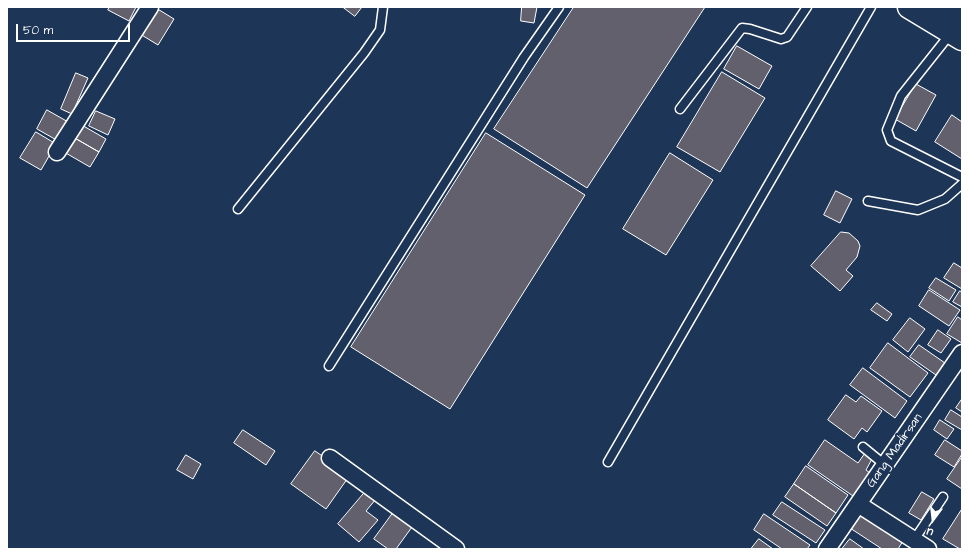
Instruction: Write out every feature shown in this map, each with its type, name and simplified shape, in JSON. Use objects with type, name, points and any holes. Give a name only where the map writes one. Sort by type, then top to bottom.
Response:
[{"type":"highway","points":[[909,7],[959,31]]},
{"type":"highway","points":[[941,7],[959,31]]},
{"type":"street","points":[[57,152],[150,7]]},
{"type":"street","name":"Gang Madirsan","points":[[827,549],[962,353]]},
{"type":"street","points":[[330,458],[456,549]]},
{"type":"street","points":[[858,504],[928,549]]},
{"type":"lane","points":[[238,209],[364,53],[380,30],[383,7]]},
{"type":"lane","points":[[329,366],[524,57],[559,7]]},
{"type":"lane","points":[[680,108],[742,28],[750,29],[781,39],[787,37],[807,7]]},
{"type":"lane","points":[[608,462],[690,317],[871,7]]},
{"type":"lane","points":[[959,31],[901,96],[887,130],[891,141],[962,177]]},
{"type":"lane","points":[[868,201],[918,210],[945,199],[962,184]]},
{"type":"lane","points":[[863,447],[885,465]]},
{"type":"lane","points":[[914,540],[943,497]]},
{"type":"building","points":[[110,7],[136,7],[129,21],[108,10]]},
{"type":"building","points":[[343,7],[362,7],[355,16]]},
{"type":"building","points":[[522,7],[537,7],[534,23],[521,21]]},
{"type":"building","points":[[574,7],[705,7],[587,188],[494,129]]},
{"type":"building","points":[[156,8],[174,19],[158,45],[140,34]]},
{"type":"building","points":[[737,46],[772,66],[759,89],[724,69]]},
{"type":"building","points":[[722,72],[765,98],[720,172],[677,147]]},
{"type":"building","points":[[76,73],[88,78],[72,114],[61,109]]},
{"type":"building","points":[[916,84],[936,95],[916,131],[895,119]]},
{"type":"building","points":[[47,110],[70,123],[60,142],[37,129]]},
{"type":"building","points":[[96,111],[115,119],[108,135],[89,126]]},
{"type":"building","points":[[952,115],[962,122],[962,159],[935,142]]},
{"type":"building","points":[[80,124],[106,139],[99,152],[73,137]]},
{"type":"building","points":[[36,132],[56,144],[41,170],[20,158]]},
{"type":"building","points":[[486,133],[585,195],[450,409],[351,347]]},
{"type":"building","points":[[73,137],[99,152],[90,167],[64,152]]},
{"type":"building","points":[[670,153],[713,180],[666,255],[623,229]]},
{"type":"building","points":[[836,191],[852,199],[840,223],[824,215]]},
{"type":"building","points":[[841,232],[849,233],[858,241],[860,246],[857,257],[846,270],[853,276],[840,291],[811,266]]},
{"type":"building","points":[[954,263],[962,268],[962,289],[944,278]]},
{"type":"building","points":[[936,278],[956,290],[949,301],[929,288]]},
{"type":"building","points":[[929,290],[960,310],[949,326],[919,306]]},
{"type":"building","points":[[960,291],[962,292],[962,307],[953,302]]},
{"type":"building","points":[[877,303],[892,314],[887,321],[871,310]]},
{"type":"building","points":[[958,317],[962,320],[962,343],[947,334]]},
{"type":"building","points":[[910,318],[925,329],[908,352],[893,340]]},
{"type":"building","points":[[938,330],[951,339],[941,353],[928,345]]},
{"type":"building","points":[[888,343],[928,373],[910,397],[870,368]]},
{"type":"building","points":[[919,345],[945,363],[936,375],[910,357]]},
{"type":"building","points":[[863,368],[907,401],[895,418],[850,385]]},
{"type":"building","points":[[846,395],[856,402],[861,396],[882,411],[867,432],[862,428],[854,439],[828,420]]},
{"type":"building","points":[[962,399],[962,412],[956,408]]},
{"type":"building","points":[[951,410],[962,417],[962,430],[945,420]]},
{"type":"building","points":[[940,420],[954,429],[947,439],[934,430]]},
{"type":"building","points":[[243,430],[275,451],[266,465],[234,443]]},
{"type":"building","points":[[825,440],[858,463],[865,453],[872,459],[866,470],[870,473],[853,496],[808,465]]},
{"type":"building","points":[[945,440],[962,451],[962,454],[954,467],[935,455]]},
{"type":"building","points":[[315,451],[350,475],[326,509],[291,484]]},
{"type":"building","points":[[186,455],[201,464],[193,479],[177,470]]},
{"type":"building","points":[[962,457],[962,489],[947,479]]},
{"type":"building","points":[[806,466],[848,495],[836,513],[794,484]]},
{"type":"building","points":[[794,484],[836,513],[827,526],[785,497]]},
{"type":"building","points":[[366,491],[376,499],[366,511],[378,520],[359,542],[338,524]]},
{"type":"building","points":[[922,492],[934,499],[921,520],[909,513]]},
{"type":"building","points":[[782,502],[825,530],[816,543],[773,515]]},
{"type":"building","points":[[962,509],[962,549],[960,549],[943,539]]},
{"type":"building","points":[[393,513],[412,527],[396,549],[388,549],[374,539]]},
{"type":"building","points":[[860,513],[903,541],[898,549],[882,549],[850,528]]},
{"type":"building","points":[[764,514],[810,545],[807,549],[782,549],[754,530]]},
{"type":"building","points":[[759,539],[773,549],[751,549]]},
{"type":"building","points":[[850,539],[864,549],[842,549]]}]
